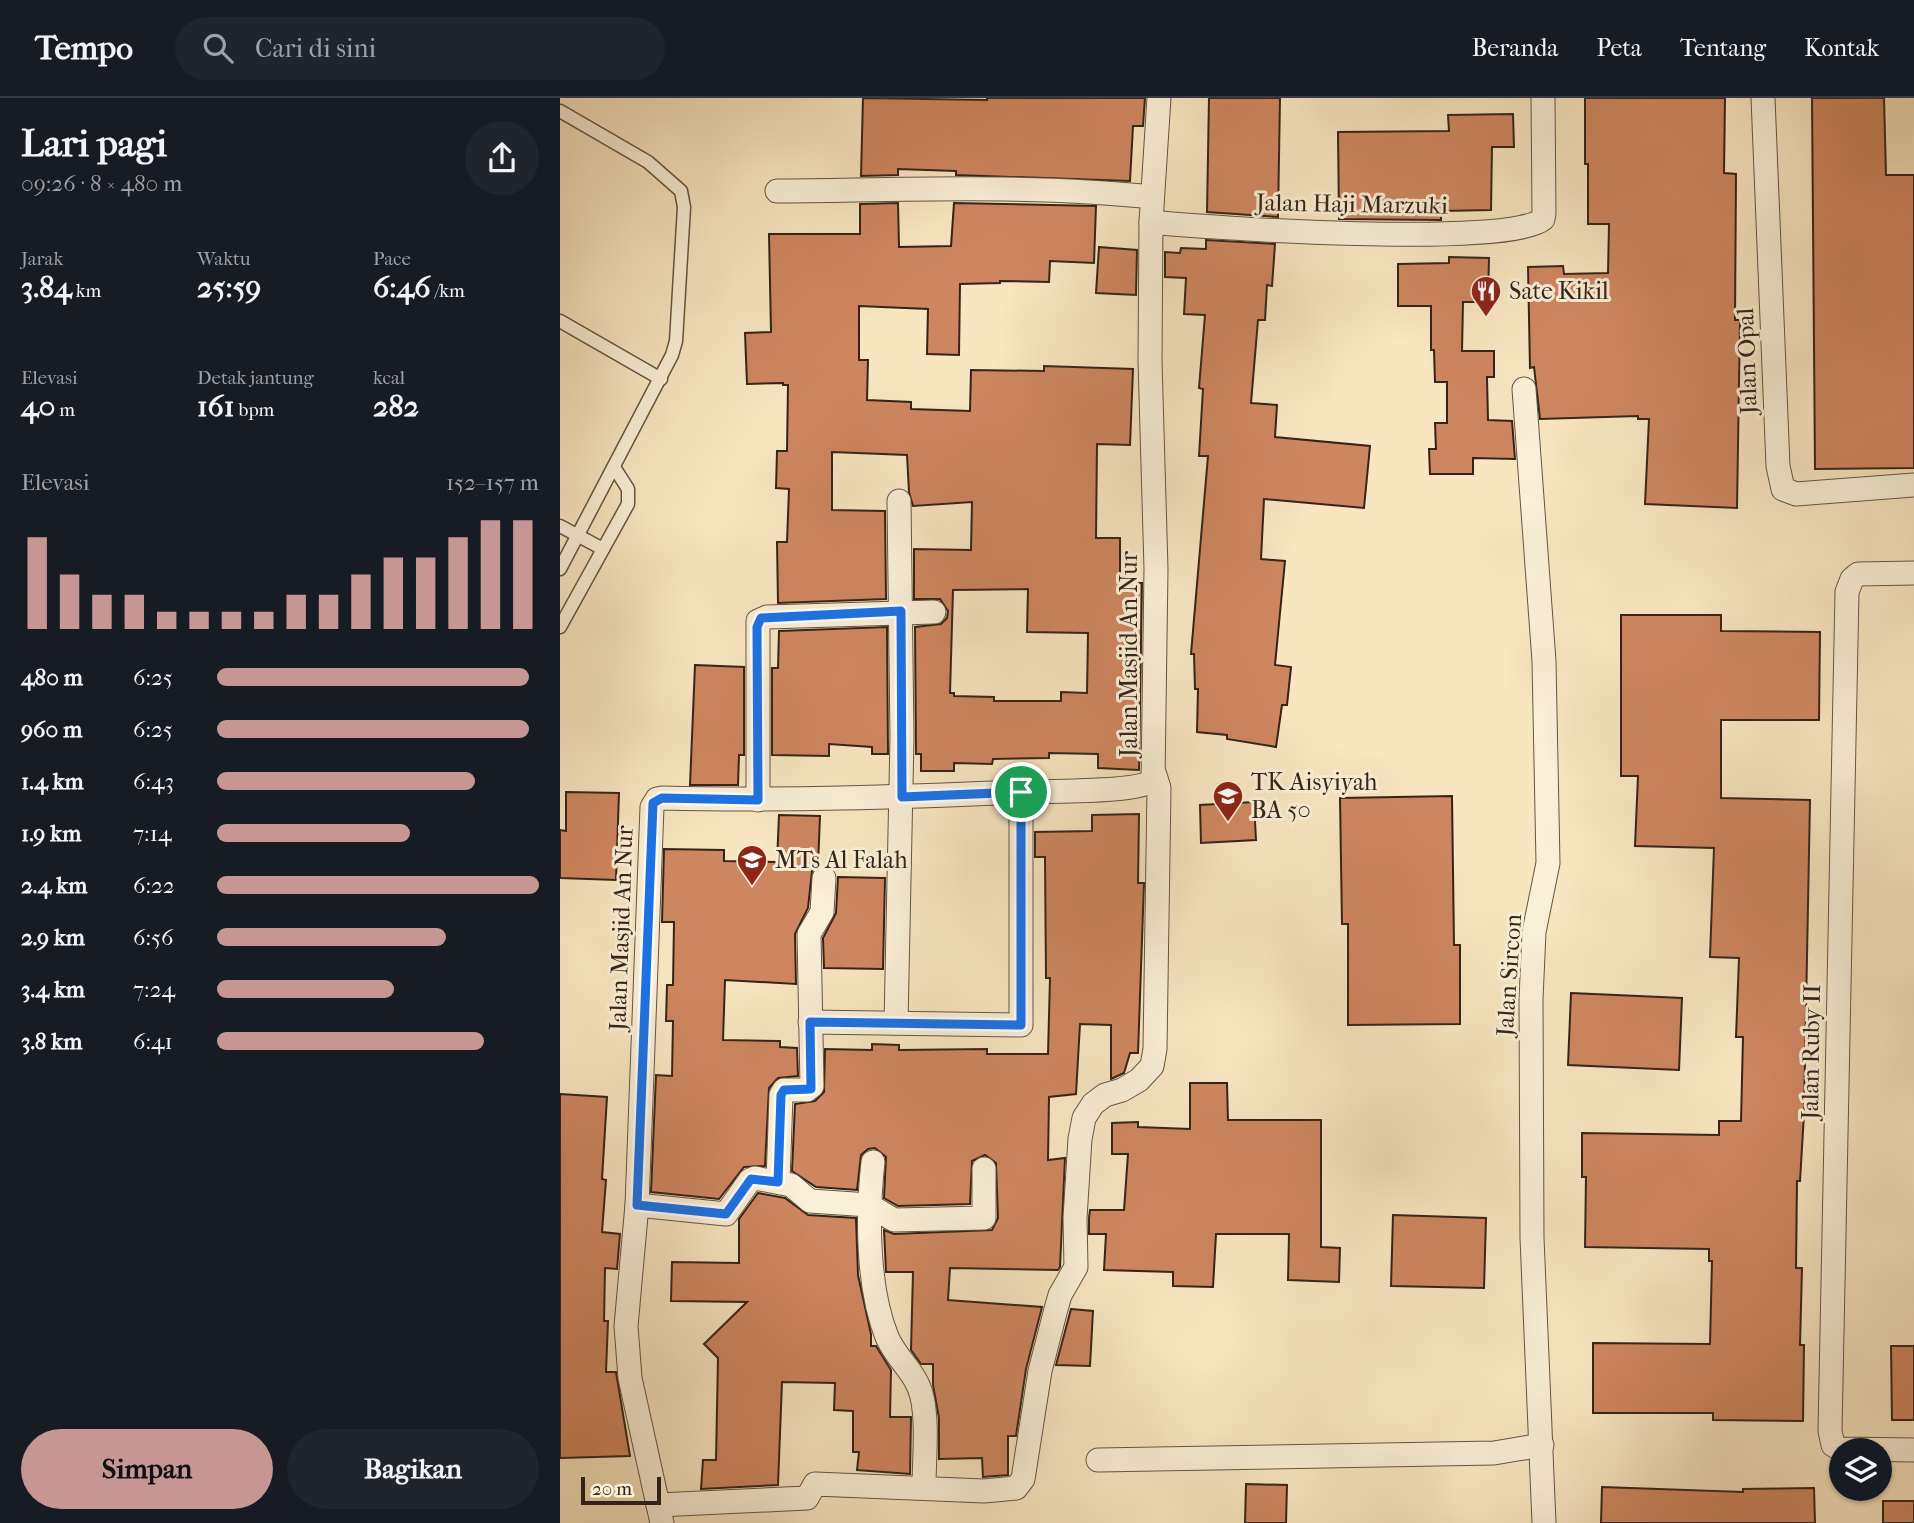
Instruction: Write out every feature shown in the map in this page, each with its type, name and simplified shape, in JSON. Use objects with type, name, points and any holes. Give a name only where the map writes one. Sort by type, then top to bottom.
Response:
[{"type":"street","name":"Jalan Masjid An Nur","points":[[660,1514],[628,1359],[626,1326],[637,1205],[652,807],[657,799],[662,798],[758,800],[902,797],[1146,785],[1155,775],[1156,569],[1150,360],[1151,222],[1158,98]]},
{"type":"street","name":"Jalan Haji Marzuki","points":[[1151,222],[1292,231],[1453,233],[1532,226],[1543,219],[1544,213],[1543,98]]},
{"type":"street","name":"Jalan Opal","points":[[1763,98],[1778,466],[1783,489],[1796,494],[1914,485]]},
{"type":"street","points":[[777,191],[967,189],[1108,192],[1152,197]]},
{"type":"street","name":"Jalan Sircon","points":[[1524,389],[1545,661],[1549,863],[1534,932],[1531,999],[1532,1238],[1544,1523]]},
{"type":"street","points":[[896,1023],[902,797],[900,501]]},
{"type":"street","name":"Jalan Ruby II","points":[[1914,573],[1865,573],[1852,579],[1847,592],[1830,1439],[1833,1445],[1847,1450],[1914,1450]]},
{"type":"street","points":[[758,800],[758,621],[767,617],[934,612]]},
{"type":"street","points":[[660,1514],[807,1498],[815,1484],[984,1491],[1016,1488],[1023,1479],[1046,1346],[1059,1295],[1076,1267],[1075,1217],[1084,1118],[1093,1104],[1139,1080],[1152,1066],[1155,1049],[1159,788],[1155,775]]},
{"type":"street","points":[[810,1022],[896,1023],[1021,1035],[1021,792]]},
{"type":"street","points":[[778,1182],[781,1095],[784,1090],[811,1089],[809,934],[822,912],[824,878]]},
{"type":"street","points":[[873,1162],[869,1205],[874,1282],[885,1334],[890,1345],[919,1383],[923,1401],[924,1488]]},
{"type":"street","points":[[637,1205],[726,1214],[751,1179],[791,1185],[810,1201],[869,1205],[894,1220],[984,1218],[984,1169]]},
{"type":"street","points":[[1098,1460],[1494,1453],[1542,1446]]},
{"type":"lane","points":[[560,111],[649,162],[681,191],[684,207],[676,341],[661,379],[560,569]]},
{"type":"lane","points":[[560,321],[661,379]]},
{"type":"lane","points":[[561,625],[628,504],[630,496],[614,467]]},
{"type":"lane","points":[[560,526],[603,550]]},
{"type":"building","points":[[863,98],[1145,98],[1143,126],[1133,126],[1130,181],[956,175],[956,171],[898,169],[898,175],[861,176]]},
{"type":"building","points":[[1209,98],[1280,98],[1278,217],[1207,212]]},
{"type":"building","points":[[1585,98],[1725,98],[1724,173],[1736,174],[1735,320],[1740,320],[1737,508],[1645,504],[1649,419],[1638,419],[1638,416],[1540,419],[1534,367],[1530,368],[1528,267],[1563,266],[1564,274],[1608,273],[1609,224],[1588,224]]},
{"type":"building","points":[[1812,98],[1884,98],[1886,175],[1914,175],[1914,468],[1815,469]]},
{"type":"building","points":[[1513,114],[1514,147],[1492,147],[1491,210],[1441,211],[1441,220],[1339,219],[1338,132],[1449,131],[1448,115]]},
{"type":"building","points":[[898,203],[899,247],[951,246],[954,203],[1096,206],[1094,263],[1050,261],[1049,282],[1000,281],[960,284],[959,355],[927,354],[928,309],[859,306],[859,360],[868,360],[867,400],[911,402],[911,409],[970,411],[971,370],[1044,371],[1044,366],[1133,369],[1130,445],[1097,444],[1096,538],[1120,538],[1120,583],[1142,583],[1139,770],[1098,768],[1098,754],[1049,753],[1049,758],[993,759],[992,764],[954,763],[954,771],[921,771],[921,754],[916,754],[915,627],[941,624],[947,618],[948,611],[940,599],[914,599],[914,549],[971,550],[972,502],[913,506],[909,492],[907,455],[832,452],[832,510],[885,511],[886,599],[778,603],[777,542],[787,542],[789,489],[776,488],[777,451],[787,451],[788,385],[747,384],[745,333],[771,332],[769,234],[860,234],[860,204]],"holes":[[[1028,589],[1027,632],[1088,633],[1087,693],[1061,692],[1061,701],[994,701],[994,697],[954,696],[954,693],[950,693],[953,590]]]},
{"type":"building","points":[[1206,240],[1275,244],[1272,286],[1267,285],[1265,320],[1258,320],[1251,403],[1277,405],[1275,437],[1370,446],[1364,508],[1264,499],[1261,559],[1285,561],[1275,665],[1291,667],[1287,705],[1282,705],[1276,747],[1227,739],[1227,735],[1197,732],[1198,689],[1195,689],[1194,654],[1191,654],[1208,456],[1199,456],[1203,389],[1199,388],[1205,315],[1184,314],[1186,278],[1165,277],[1165,252],[1180,253],[1181,248],[1206,249]]},
{"type":"building","points":[[1099,247],[1137,250],[1136,295],[1096,293]]},
{"type":"building","points":[[1449,257],[1489,258],[1488,302],[1463,302],[1462,351],[1494,351],[1494,377],[1487,377],[1488,420],[1512,421],[1515,459],[1473,458],[1473,474],[1430,474],[1429,449],[1436,449],[1435,423],[1447,423],[1447,382],[1435,382],[1434,350],[1431,350],[1431,306],[1398,306],[1398,264],[1449,263]]},
{"type":"building","points":[[1621,615],[1721,615],[1721,631],[1820,632],[1819,720],[1721,720],[1721,798],[1810,800],[1804,1114],[1800,1181],[1797,1181],[1796,1268],[1802,1268],[1800,1345],[1804,1345],[1803,1421],[1713,1420],[1713,1413],[1593,1413],[1593,1343],[1710,1344],[1712,1261],[1709,1261],[1709,1249],[1585,1247],[1586,1177],[1582,1177],[1582,1133],[1719,1135],[1719,1121],[1741,1121],[1743,1037],[1736,1037],[1739,958],[1710,957],[1714,848],[1635,846],[1638,776],[1621,776]]},
{"type":"building","points":[[887,627],[888,754],[872,754],[872,747],[829,744],[829,756],[772,755],[772,668],[778,668],[779,631]]},
{"type":"building","points":[[695,665],[744,667],[744,755],[739,755],[738,785],[690,785]]},
{"type":"building","points":[[566,792],[619,793],[616,880],[560,878],[560,830],[566,831]]},
{"type":"building","points":[[1452,796],[1454,945],[1460,945],[1460,1024],[1348,1025],[1348,924],[1342,924],[1340,798]]},
{"type":"building","name":"TK Aisyiyah BA 50","points":[[1254,802],[1256,840],[1201,843],[1200,805]]},
{"type":"building","points":[[1139,814],[1138,883],[1144,883],[1138,1053],[1130,1053],[1124,1073],[1111,1079],[1111,1025],[1080,1024],[1076,1094],[1049,1097],[1048,1160],[1065,1158],[1060,1267],[1058,1270],[950,1268],[948,1300],[1042,1307],[1026,1369],[1016,1436],[1008,1436],[1008,1475],[983,1477],[982,1458],[939,1459],[939,1418],[933,1385],[933,1364],[921,1364],[911,1350],[913,1272],[886,1272],[884,1230],[894,1234],[992,1230],[998,1218],[996,1163],[985,1155],[972,1161],[970,1204],[898,1206],[884,1198],[886,1157],[875,1148],[868,1149],[861,1155],[857,1190],[816,1187],[792,1171],[795,1104],[815,1101],[824,1092],[825,1049],[872,1050],[872,1044],[899,1045],[899,1050],[987,1049],[987,1054],[1048,1054],[1050,978],[1046,978],[1045,857],[1035,857],[1035,832],[1092,831],[1092,815]]},
{"type":"building","points":[[779,815],[820,816],[818,865],[812,871],[808,908],[795,934],[796,984],[725,980],[723,1040],[780,1041],[780,1047],[797,1048],[798,1076],[778,1078],[769,1088],[765,1166],[744,1167],[719,1199],[651,1192],[656,1075],[672,1076],[673,1021],[666,1021],[667,985],[673,985],[674,922],[662,922],[664,849],[724,850],[724,861],[777,862]]},
{"type":"building","points":[[838,877],[885,878],[883,969],[824,968],[823,938],[836,913]]},
{"type":"building","points":[[1571,993],[1682,998],[1679,1070],[1568,1065]]},
{"type":"building","points":[[1190,1083],[1227,1083],[1228,1120],[1321,1120],[1321,1247],[1340,1248],[1339,1282],[1288,1280],[1289,1234],[1216,1234],[1213,1287],[1173,1286],[1173,1272],[1104,1270],[1106,1234],[1089,1234],[1089,1218],[1090,1210],[1124,1210],[1128,1154],[1112,1154],[1112,1123],[1138,1122],[1138,1127],[1190,1129]]},
{"type":"building","points":[[560,1094],[607,1097],[602,1232],[620,1234],[617,1269],[605,1268],[604,1321],[608,1321],[606,1372],[616,1372],[630,1456],[560,1458]]},
{"type":"building","points":[[758,1193],[785,1198],[808,1215],[856,1218],[858,1275],[871,1334],[871,1346],[876,1346],[891,1370],[890,1417],[911,1417],[910,1474],[857,1470],[859,1452],[853,1452],[853,1411],[834,1410],[835,1383],[782,1382],[778,1485],[701,1489],[703,1460],[716,1460],[718,1358],[704,1344],[747,1302],[671,1301],[672,1262],[739,1263],[739,1219]]},
{"type":"building","points":[[1393,1215],[1486,1218],[1484,1288],[1391,1286]]},
{"type":"building","points":[[1071,1309],[1093,1311],[1090,1366],[1056,1365]]},
{"type":"building","points":[[1891,1346],[1914,1346],[1914,1420],[1892,1420]]},
{"type":"building","points":[[1246,1484],[1287,1485],[1286,1523],[1245,1523]]},
{"type":"building","points":[[1602,1487],[1743,1492],[1743,1489],[1814,1488],[1815,1523],[1601,1523]]},
{"type":"building","points":[[1883,1501],[1914,1501],[1914,1523],[1883,1523]]},
{"type":"place","name":"Sate Kikil","points":[[1486,318]]},
{"type":"place","name":"TK Aisyiyah BA 50","points":[[1228,823]]},
{"type":"place","name":"MTs Al Falah","points":[[752,887]]},
{"type":"route","points":[[901,611],[902,797],[1021,792],[1021,1025],[810,1022],[812,1086],[807,1090],[784,1090],[781,1095],[778,1182],[751,1179],[726,1214],[637,1205],[651,812],[653,803],[662,798],[758,800],[758,621],[767,617],[901,611]]}]
